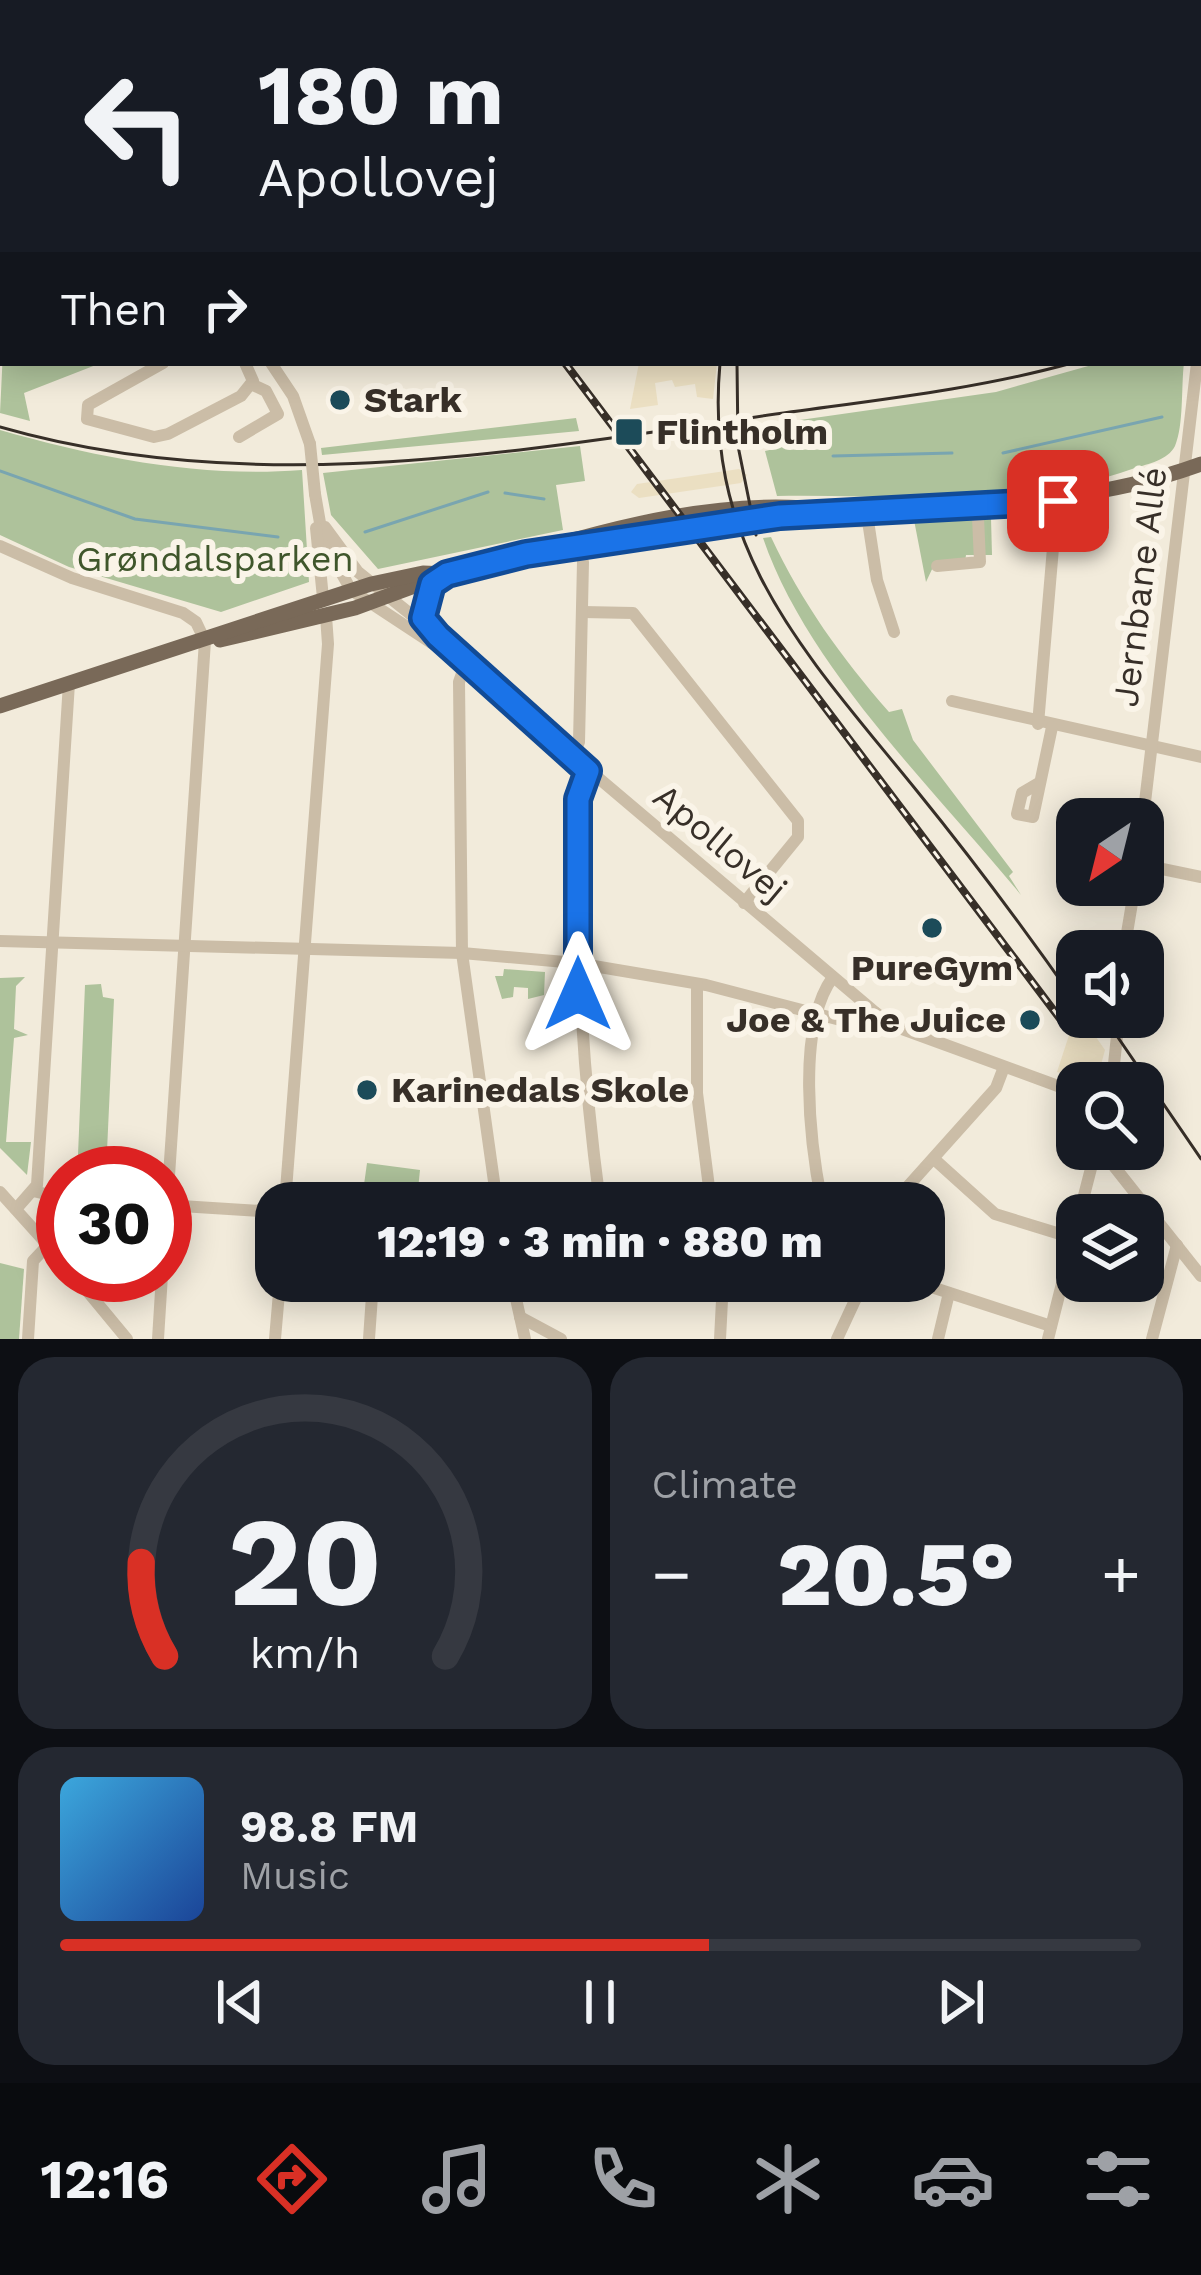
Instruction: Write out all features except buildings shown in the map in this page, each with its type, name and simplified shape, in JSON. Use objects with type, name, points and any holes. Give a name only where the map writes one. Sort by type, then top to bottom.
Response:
[{"type":"main road","points":[[627,532],[826,510],[1058,501],[1201,464]]},
{"type":"main road","points":[[205,641],[326,616],[526,554],[627,532],[779,505],[826,510]]},
{"type":"main road","points":[[0,706],[371,584],[423,573],[439,579]]},
{"type":"main road","points":[[323,598],[326,616]]},
{"type":"street","points":[[158,366],[88,405],[87,419],[163,436],[222,407],[251,384]]},
{"type":"street","points":[[239,437],[278,414],[266,391],[251,384],[245,366]]},
{"type":"street","points":[[273,366],[293,396],[310,444],[315,494],[332,565],[351,590]]},
{"type":"street","name":"Jernbane Allé","points":[[1145,798],[1197,366]]},
{"type":"street","points":[[1039,783],[1058,501]]},
{"type":"street","points":[[319,516],[344,556],[371,584]]},
{"type":"street","points":[[319,516],[314,536],[323,598]]},
{"type":"street","points":[[780,516],[791,522],[868,521],[877,580],[894,632]]},
{"type":"street","points":[[937,566],[980,562],[978,517]]},
{"type":"street","points":[[0,546],[72,578],[183,613],[196,622],[205,641],[170,1146]]},
{"type":"street","points":[[573,758],[579,742],[583,562]]},
{"type":"street","points":[[438,636],[423,618],[439,579]]},
{"type":"street","name":"Apollovej","points":[[371,584],[438,636],[462,663]]},
{"type":"street","name":"Apollovej","points":[[351,590],[400,617],[462,663],[876,1013]]},
{"type":"street","points":[[583,612],[633,613],[798,821],[798,837],[744,903]]},
{"type":"street","points":[[287,1182],[328,644],[326,616]]},
{"type":"street","points":[[462,663],[462,953],[494,1182]]},
{"type":"street","points":[[16,1209],[33,1191],[69,683]]},
{"type":"street","points":[[952,701],[1201,757]]},
{"type":"street","points":[[588,771],[579,788],[576,963],[579,1042],[597,1182]]},
{"type":"street","points":[[1164,869],[1201,877]]},
{"type":"street","points":[[0,940],[304,945],[576,963],[697,984],[852,1023],[876,1013],[894,1026],[1056,1086]]},
{"type":"street","points":[[819,1182],[810,1111],[818,1011],[833,977]]},
{"type":"street","points":[[697,984],[697,1093],[708,1182]]},
{"type":"street","points":[[913,1182],[997,1088],[1004,1067]]},
{"type":"street","points":[[934,1159],[995,1214],[1056,1227]]},
{"type":"street","points":[[1117,1170],[1201,1276]]},
{"type":"street","points":[[0,1192],[36,1232]]},
{"type":"street","points":[[192,1207],[255,1211]]},
{"type":"street","points":[[1152,1339],[1177,1245]]},
{"type":"street","points":[[28,1339],[36,1258]]},
{"type":"street","points":[[945,1292],[1050,1332],[1057,1302]]},
{"type":"street","points":[[938,1339],[949,1293]]},
{"type":"street","points":[[96,1302],[127,1339]]},
{"type":"street","points":[[158,1339],[160,1302]]},
{"type":"street","points":[[275,1339],[278,1302]]},
{"type":"street","points":[[372,1338],[373,1302]]},
{"type":"street","points":[[517,1302],[525,1339]]},
{"type":"street","points":[[720,1339],[722,1302]]},
{"type":"street","points":[[837,1339],[854,1302]]},
{"type":"street","points":[[520,1316],[562,1339]]},
{"type":"green space","points":[[2,366],[93,366],[24,393],[30,421],[0,413]]},
{"type":"green space","points":[[1088,366],[1184,366],[1175,446],[1152,463],[1091,481],[1002,495],[777,496],[765,451],[783,447],[779,423],[996,392]]},
{"type":"green space","points":[[576,418],[579,431],[322,455],[321,448]]},
{"type":"green space","name":"Grøndalsparken","points":[[0,430],[150,464],[226,471],[302,470],[309,582],[221,612],[69,567],[0,535]]},
{"type":"green space","name":"Grøndalsparken","points":[[580,446],[585,481],[556,485],[563,530],[378,569],[331,515],[323,473]]},
{"type":"green space","points":[[991,518],[992,555],[966,555],[965,562],[934,565],[926,582],[914,520]]},
{"type":"green space","points":[[771,537],[824,629],[889,712],[902,709],[913,740],[1013,872],[1009,876],[1021,895],[841,680],[783,586],[763,538]]},
{"type":"green space","points":[[504,969],[545,972],[544,995],[528,999],[528,988],[514,987],[513,997],[502,999],[495,976],[503,976]]},
{"type":"green space","points":[[25,977],[16,986],[14,1029],[28,1035],[14,1038],[6,1142],[31,1142],[27,1175],[0,1148],[0,978]]},
{"type":"green space","points":[[101,984],[103,997],[114,999],[107,1146],[78,1146],[85,985]]},
{"type":"green space","points":[[367,1163],[420,1170],[419,1182],[364,1182]]},
{"type":"green space","points":[[0,1263],[24,1269],[19,1339],[0,1339]]},
{"type":"shaded area","points":[[638,366],[717,366],[713,399],[697,397],[695,384],[675,387],[672,380],[655,383],[658,405],[630,409]]},
{"type":"shaded area","points":[[739,469],[747,475],[741,483],[639,498],[631,492],[637,484]]},
{"type":"shaded area","points":[[1068,1038],[1097,1038],[1105,1050],[1102,1062],[1060,1062]]},
{"type":"waterway","points":[[1003,453],[1162,417]]},
{"type":"waterway","points":[[833,456],[952,453]]},
{"type":"waterway","points":[[0,471],[135,519],[278,537]]},
{"type":"waterway","points":[[365,532],[488,492]]},
{"type":"waterway","points":[[505,493],[544,499]]},
{"type":"tram line","points":[[720,366],[719,430],[728,490],[746,545],[771,596],[837,693],[979,869],[1056,975]]},
{"type":"tram line","points":[[737,366],[738,446],[756,535]]},
{"type":"tram line","points":[[0,427],[92,448],[186,461],[374,463],[562,445],[992,382],[1059,366]]},
{"type":"tram line","points":[[1118,1038],[1201,1159]]},
{"type":"railway","points":[[567,366],[1056,1013]]},
{"type":"place","name":"Stark","points":[[340,400]]},
{"type":"place","name":"Flintholm","points":[[629,432]]},
{"type":"place","name":"PureGym","points":[[932,928]]},
{"type":"place","name":"Joe & The Juice","points":[[1030,1020]]},
{"type":"place","name":"Karinedals Skole","points":[[367,1090]]},
{"type":"route","points":[[578,994],[578,799],[588,771],[460,661],[438,636],[423,618],[432,584],[447,574],[526,554],[780,516],[1058,501]]}]
